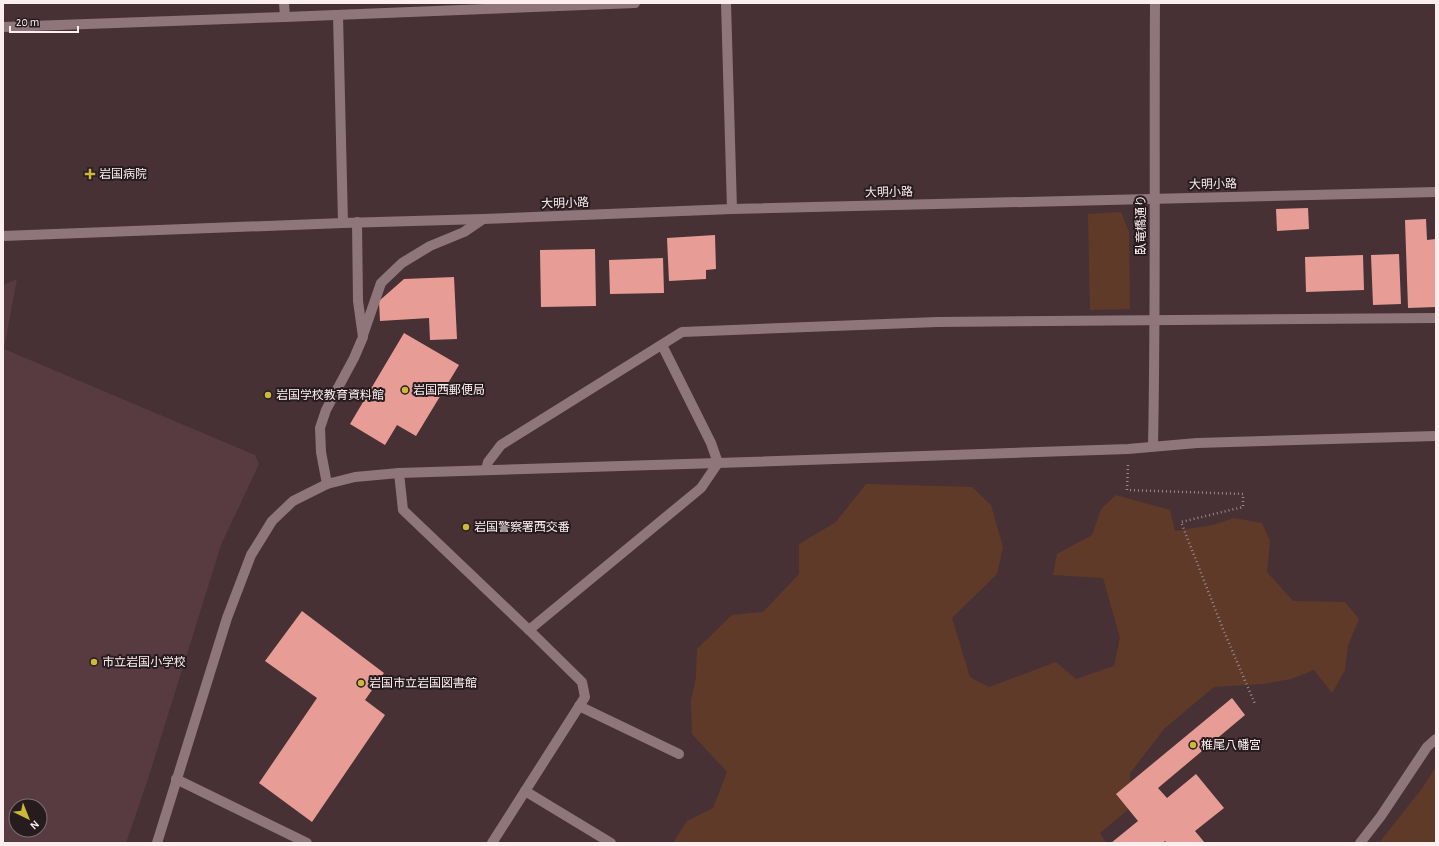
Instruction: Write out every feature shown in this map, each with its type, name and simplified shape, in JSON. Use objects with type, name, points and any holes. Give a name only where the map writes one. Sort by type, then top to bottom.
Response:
[{"type":"street","points":[[284,3],[284,18]]},
{"type":"street","points":[[3,27],[284,18],[635,3]]},
{"type":"street","points":[[726,3],[732,209]]},
{"type":"street","name":"臥竜橋通り","points":[[1152,446],[1155,320],[1155,3]]},
{"type":"street","points":[[338,15],[343,223]]},
{"type":"street","name":"大明小路","points":[[3,236],[357,222],[483,220],[732,209],[1436,192]]},
{"type":"street","points":[[327,484],[321,452],[320,428],[326,410],[354,358],[381,283],[402,262],[430,246],[464,232],[483,220]]},
{"type":"street","points":[[357,222],[358,301],[362,337]]},
{"type":"street","points":[[486,470],[488,462],[502,445],[682,332],[937,322],[1436,318]]},
{"type":"street","points":[[662,345],[711,442],[718,463]]},
{"type":"street","points":[[156,843],[227,618],[251,555],[272,521],[288,506],[327,484],[355,477],[399,472],[718,463],[1128,448],[1197,443],[1436,436]]},
{"type":"street","points":[[529,630],[701,488],[718,463]]},
{"type":"street","points":[[399,472],[403,510],[582,682],[585,697],[492,843]]},
{"type":"street","points":[[579,706],[679,754]]},
{"type":"street","points":[[1360,843],[1381,816],[1427,747],[1436,739]]},
{"type":"street","points":[[176,779],[303,842]]},
{"type":"street","points":[[525,791],[611,843]]},
{"type":"path","points":[[1128,448],[1127,490],[1243,494],[1243,507],[1181,522],[1223,629],[1255,704]]},
{"type":"shaded area","points":[[1121,212],[1129,232],[1130,309],[1090,310],[1088,214]]},
{"type":"shaded area","name":"市立岩国小学校","points":[[17,279],[4,349],[255,455],[259,464],[221,545],[148,779],[126,843],[3,843],[3,285]]},
{"type":"shaded area","points":[[866,484],[972,487],[991,505],[1003,547],[997,574],[952,618],[970,677],[989,687],[1056,662],[1076,679],[1114,666],[1120,638],[1103,578],[1053,575],[1057,554],[1092,535],[1101,509],[1116,495],[1170,510],[1175,531],[1213,525],[1234,518],[1262,523],[1270,541],[1267,572],[1293,601],[1345,602],[1359,619],[1348,645],[1345,670],[1332,693],[1314,670],[1291,679],[1263,684],[1214,687],[1165,728],[1130,773],[1131,807],[1100,833],[1106,843],[673,843],[687,821],[713,808],[727,772],[692,734],[691,700],[696,678],[697,649],[732,615],[763,612],[799,574],[799,544],[836,522]]},
{"type":"shaded area","points":[[1436,767],[1436,843],[1379,843],[1423,787]]},
{"type":"building","points":[[1308,208],[1309,229],[1277,231],[1276,209]]},
{"type":"building","points":[[1426,219],[1427,240],[1436,239],[1436,307],[1408,308],[1405,220]]},
{"type":"building","points":[[715,235],[716,269],[706,270],[706,279],[669,281],[667,238]]},
{"type":"building","points":[[595,249],[596,306],[541,307],[540,250]]},
{"type":"building","points":[[1399,254],[1401,304],[1373,305],[1371,255]]},
{"type":"building","points":[[1363,255],[1364,290],[1306,292],[1305,257]]},
{"type":"building","points":[[663,258],[664,293],[610,294],[609,260]]},
{"type":"building","points":[[454,277],[457,339],[430,340],[429,318],[380,321],[379,301],[404,279]]},
{"type":"building","points":[[404,333],[459,365],[416,436],[397,425],[385,445],[350,424]]},
{"type":"building","points":[[302,611],[384,673],[365,700],[385,715],[312,822],[259,783],[317,698],[265,661]]},
{"type":"building","name":"椎尾八幡宮","points":[[1232,698],[1245,715],[1158,788],[1167,798],[1196,774],[1224,808],[1195,831],[1205,843],[1167,843],[1165,841],[1163,843],[1111,843],[1138,821],[1116,794]]},
{"type":"place","name":"岩国病院","points":[[90,174]]},
{"type":"place","name":"岩国西郵便局","points":[[405,390]]},
{"type":"place","name":"岩国学校教育資料館","points":[[268,395]]},
{"type":"place","name":"岩国警察署西交番","points":[[466,527]]},
{"type":"place","name":"市立岩国小学校","points":[[94,662]]},
{"type":"place","name":"岩国市立岩国図書館","points":[[361,683]]},
{"type":"place","name":"椎尾八幡宮","points":[[1193,745]]}]
